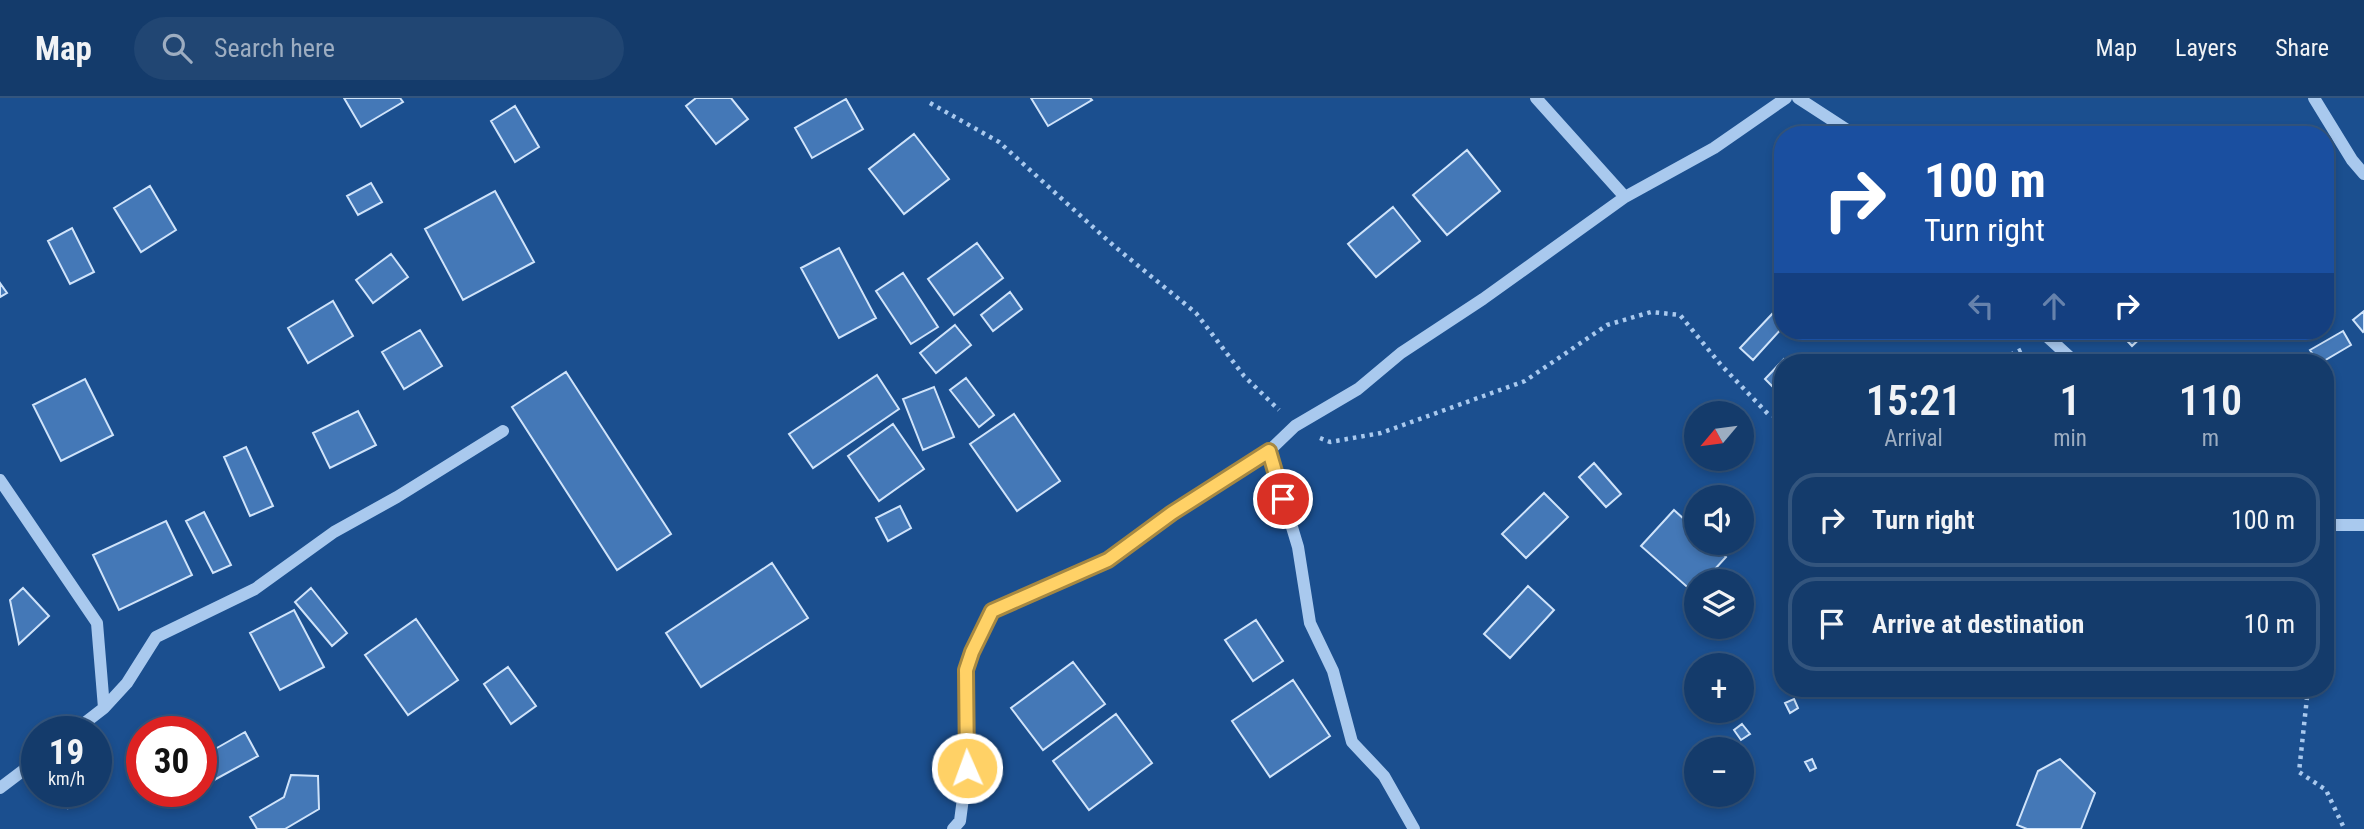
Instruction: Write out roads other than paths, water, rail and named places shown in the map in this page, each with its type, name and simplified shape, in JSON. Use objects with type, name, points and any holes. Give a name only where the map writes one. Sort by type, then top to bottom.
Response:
[{"type":"street","points":[[1536,98],[1625,197]]},
{"type":"street","points":[[953,829],[960,821],[967,768],[966,670],[992,611],[1108,560],[1172,513],[1269,451],[1295,426],[1359,389],[1401,353],[1483,299],[1625,197],[1714,148],[1786,98]]},
{"type":"street","points":[[1798,98],[1841,126]]},
{"type":"street","points":[[2314,98],[2331,126]]},
{"type":"street","points":[[2334,131],[2364,174]]},
{"type":"street","points":[[2051,340],[2066,354]]},
{"type":"street","points":[[94,716],[127,682],[156,637],[255,589],[334,532],[397,497],[503,431]]},
{"type":"street","points":[[1269,451],[1298,547],[1310,623],[1333,671],[1352,742],[1384,776],[1414,829]]},
{"type":"street","points":[[0,480],[97,623],[104,708]]},
{"type":"street","points":[[2334,525],[2364,525]]},
{"type":"street","points":[[0,788],[21,772]]}]
